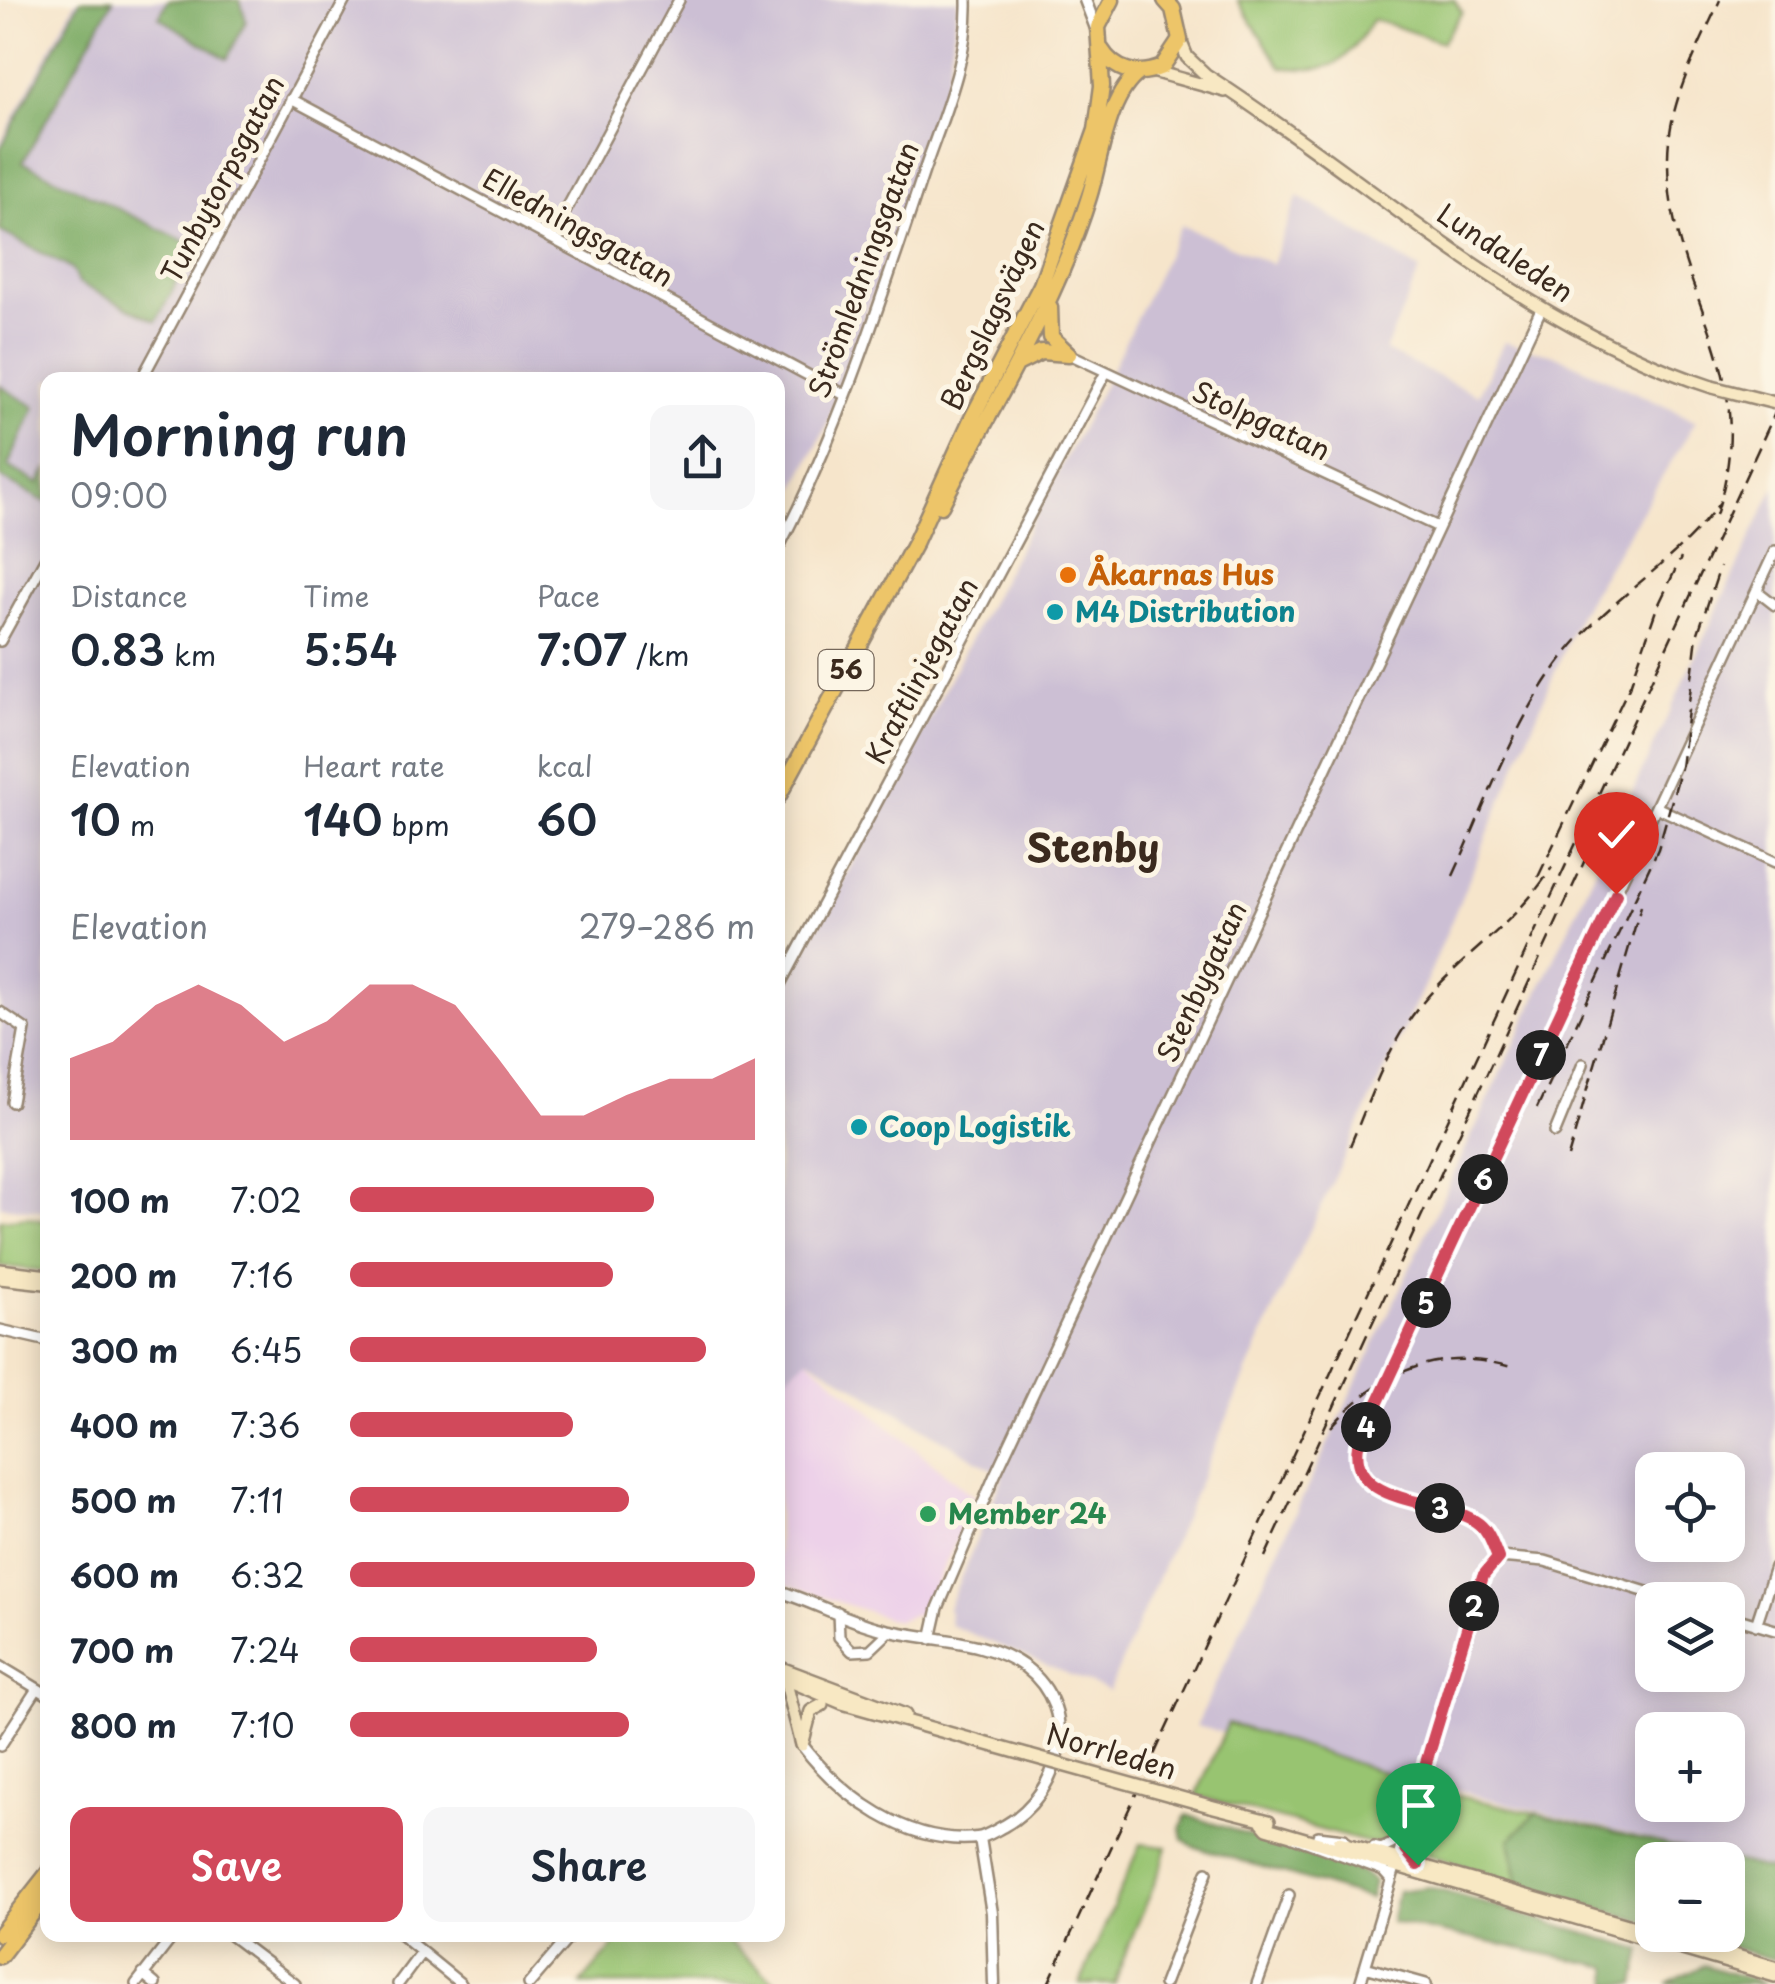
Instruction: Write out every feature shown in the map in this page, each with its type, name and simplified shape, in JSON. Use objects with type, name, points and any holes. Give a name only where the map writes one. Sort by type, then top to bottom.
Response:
[{"type":"highway","name":"56","points":[[1098,39],[1103,10],[1112,0]]},
{"type":"highway","points":[[1165,0],[1179,34]]},
{"type":"highway","points":[[1179,0],[1179,34]]},
{"type":"highway","name":"56","points":[[1146,72],[1170,59],[1179,34]]},
{"type":"highway","points":[[1098,39],[1111,63],[1146,72]]},
{"type":"highway","name":"Bergslagsvägen","points":[[785,784],[915,543],[1060,238],[1100,111],[1098,39]]},
{"type":"highway","name":"Bergslagsvägen","points":[[915,543],[925,534],[1051,299],[1084,215],[1119,96],[1146,72]]},
{"type":"highway","points":[[1051,299],[1051,337],[1068,354]]},
{"type":"highway","points":[[1015,367],[1033,353],[1068,354]]},
{"type":"highway","points":[[0,1934],[40,1883]]},
{"type":"highway","points":[[0,1956],[40,1904]]},
{"type":"main road","name":"Lundaleden","points":[[1179,34],[1192,62],[1541,309],[1671,373],[1712,388],[1775,403]]},
{"type":"main road","name":"Lundaleden","points":[[1146,72],[1236,94]]},
{"type":"main road","points":[[0,1270],[40,1275]]},
{"type":"main road","points":[[0,1278],[40,1283]]},
{"type":"main road","name":"Norrleden","points":[[785,1670],[946,1733]]},
{"type":"main road","name":"Norrleden","points":[[785,1680],[842,1703],[1318,1836],[1395,1866],[1418,1865],[1635,1927]]},
{"type":"main road","points":[[785,1691],[802,1745]]},
{"type":"main road","points":[[802,1745],[811,1711],[822,1705]]},
{"type":"main road","name":"Norrleden","points":[[1262,1822],[1267,1828],[1292,1836],[1775,1976]]},
{"type":"main road","points":[[1723,1952],[1775,1967]]},
{"type":"street","name":"Tunbytorpsgatan","points":[[145,372],[345,0]]},
{"type":"street","points":[[551,238],[679,0]]},
{"type":"street","name":"Strömledningsgatan","points":[[785,533],[894,265],[962,58],[968,30],[967,0]]},
{"type":"street","points":[[1085,0],[1098,39]]},
{"type":"street","name":"Elledningsgatan","points":[[292,99],[844,395]]},
{"type":"street","name":"Stenbygatan","points":[[930,1639],[938,1608],[995,1475],[1436,526],[1541,309]]},
{"type":"street","name":"Stolpgatan","points":[[1068,354],[1436,526]]},
{"type":"street","name":"Kraftlinjegatan","points":[[785,975],[1105,374]]},
{"type":"street","points":[[1498,1558],[1483,1528],[1468,1517],[1393,1495],[1364,1477],[1358,1462],[1358,1445],[1775,551]]},
{"type":"street","points":[[0,641],[40,568]]},
{"type":"street","points":[[1757,591],[1775,604]]},
{"type":"street","points":[[1656,808],[1775,862]]},
{"type":"street","points":[[0,1012],[25,1029],[12,1102]]},
{"type":"street","points":[[1555,1132],[1583,1064]]},
{"type":"street","points":[[0,1330],[40,1338]]},
{"type":"street","points":[[1498,1558],[1545,1561],[1635,1588]]},
{"type":"street","points":[[1360,1984],[1483,1576],[1498,1558]]},
{"type":"street","points":[[1756,1625],[1775,1567]]},
{"type":"street","points":[[785,1593],[890,1631],[990,1650],[1025,1667],[1053,1704],[1058,1722],[1058,1755],[1045,1788],[1022,1815],[980,1838],[929,1834],[878,1814],[819,1766],[802,1745]]},
{"type":"street","points":[[838,1612],[839,1637],[852,1651],[870,1650],[890,1631]]},
{"type":"street","points":[[1745,1621],[1775,1630]]},
{"type":"street","points":[[0,1666],[40,1691]]},
{"type":"street","points":[[0,1746],[37,1689]]},
{"type":"street","points":[[822,1705],[842,1703]]},
{"type":"street","points":[[1318,1836],[1381,1850],[1402,1842]]},
{"type":"street","points":[[980,1838],[992,1913],[994,1984]]},
{"type":"street","points":[[1402,1842],[1408,1856],[1418,1865]]},
{"type":"street","points":[[1164,1984],[1208,1872]]},
{"type":"street","points":[[1257,1984],[1289,1895]]},
{"type":"street","points":[[136,1984],[169,1942]]},
{"type":"street","points":[[239,1942],[295,1984]]},
{"type":"street","points":[[408,1942],[461,1984]]},
{"type":"street","points":[[530,1984],[565,1942]]},
{"type":"street","points":[[398,1984],[421,1953]]},
{"type":"street","points":[[1365,1967],[1426,1984]]},
{"type":"street","points":[[144,1974],[156,1984]]},
{"type":"shaded area","points":[[76,0],[958,0],[947,81],[827,425],[785,507],[785,372],[40,372],[40,1210],[0,1206],[0,143]]},
{"type":"shaded area","points":[[1298,196],[1420,270],[1385,351],[1478,395],[1504,342],[1558,356],[1696,421],[1578,616],[1430,973],[1286,1282],[1109,1691],[950,1625],[948,1608],[1003,1476],[808,1358],[785,1377],[785,984],[865,841],[1110,373],[1181,225],[1272,264]]},
{"type":"shaded area","points":[[1775,486],[1775,1870],[1745,1863],[1745,1842],[1662,1842],[1196,1726]]},
{"type":"shaded area","points":[[807,1358],[976,1499],[923,1611],[897,1621],[785,1584],[785,1377]]},
{"type":"green space","points":[[80,0],[113,0],[23,162],[196,247],[156,321],[78,283],[72,269],[0,231],[0,149]]},
{"type":"green space","points":[[168,0],[240,0],[246,21],[227,59],[159,17]]},
{"type":"green space","points":[[1237,0],[1454,0],[1462,12],[1442,42],[1373,19],[1337,63],[1300,69],[1281,67]]},
{"type":"green space","points":[[0,386],[35,407],[8,466],[40,482],[40,499],[0,477]]},
{"type":"green space","points":[[28,1217],[40,1220],[40,1270],[0,1266],[0,1220]]},
{"type":"green space","points":[[1228,1723],[1411,1781],[1395,1831],[1385,1842],[1369,1843],[1196,1796]]},
{"type":"green space","points":[[1430,1790],[1536,1813],[1510,1840],[1519,1885],[1417,1851],[1414,1837]]},
{"type":"green space","points":[[1536,1813],[1656,1842],[1635,1842],[1635,1919],[1519,1885],[1510,1840]]},
{"type":"green space","points":[[1187,1815],[1358,1871],[1374,1881],[1370,1899],[1192,1846],[1183,1839],[1181,1828]]},
{"type":"green space","points":[[1140,1844],[1167,1847],[1115,1984],[1080,1984]]},
{"type":"green space","points":[[1745,1864],[1775,1871],[1775,1960],[1745,1951]]},
{"type":"green space","points":[[1429,1887],[1635,1948],[1635,1952],[1642,1952],[1635,1984],[1610,1984],[1609,1967],[1391,1922],[1398,1891]]},
{"type":"green space","points":[[617,1942],[729,1942],[778,1984],[581,1984]]},
{"type":"green space","points":[[1704,1965],[1766,1984],[1667,1984]]},
{"type":"railway","points":[[1716,515],[1728,462],[1729,415],[1722,372],[1682,252],[1672,208],[1668,159],[1678,97],[1720,0]]},
{"type":"railway","points":[[1048,1984],[1775,413]]},
{"type":"railway","points":[[1453,876],[1504,760],[1550,676],[1586,631],[1685,542],[1720,502]]},
{"type":"railway","points":[[1538,877],[1631,683],[1656,610],[1681,558]]},
{"type":"railway","points":[[1537,1108],[1658,849],[1681,768],[1697,636],[1720,567]]},
{"type":"railway","points":[[1265,1557],[1612,801]]},
{"type":"railway","points":[[1350,1146],[1380,1074],[1408,1022],[1435,989],[1522,906],[1552,867]]},
{"type":"railway","points":[[1568,1157],[1641,906]]},
{"type":"railway","points":[[1331,1427],[1369,1391],[1412,1368],[1459,1360],[1511,1367]]},
{"type":"place","name":"Åkarnas Hus","points":[[1068,575]]},
{"type":"place","name":"M4 Distribution","points":[[1055,612]]},
{"type":"place","name":"Coop Logistik","points":[[859,1127]]},
{"type":"place","name":"Member 24","points":[[928,1514]]},
{"type":"district","name":"Stenby","points":[[1093,849]]},
{"type":"route","points":[[1418,1865],[1406,1850],[1407,1825],[1483,1576],[1498,1558],[1483,1528],[1468,1517],[1393,1495],[1364,1477],[1358,1462],[1358,1445],[1616,894]]}]
